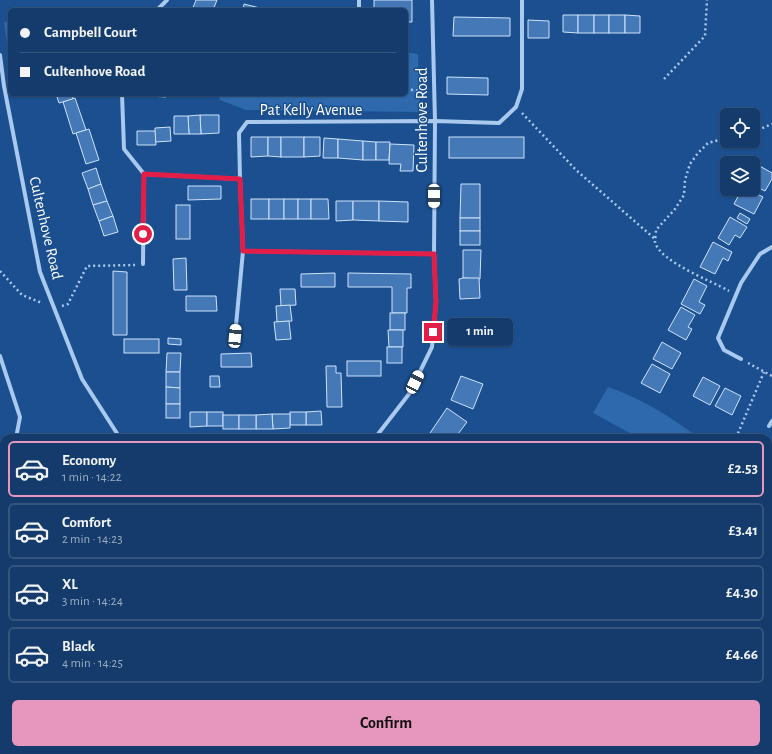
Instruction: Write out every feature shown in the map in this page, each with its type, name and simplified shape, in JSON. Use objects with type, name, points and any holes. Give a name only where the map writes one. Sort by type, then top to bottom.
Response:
[{"type":"street","points":[[159,8],[167,0]]},
{"type":"street","name":"Cultenhove Road","points":[[378,434],[409,394],[432,347],[436,302],[434,254],[435,121],[432,0]]},
{"type":"street","points":[[435,121],[498,123],[516,107],[522,89],[522,0]]},
{"type":"street","name":"Cultenhove Road","points":[[0,55],[4,86],[40,272],[82,379],[117,434]]},
{"type":"street","points":[[122,96],[124,150],[144,174],[143,264]]},
{"type":"street","name":"Pat Kelly Avenue","points":[[240,179],[239,133],[247,122],[435,121]]},
{"type":"street","points":[[144,174],[240,179],[243,251],[235,336]]},
{"type":"street","points":[[741,359],[724,350],[718,338],[742,283],[760,254],[772,247]]},
{"type":"street","points":[[243,251],[434,254]]},
{"type":"street","points":[[0,356],[20,417],[17,434]]},
{"type":"street","points":[[769,426],[772,422]]},
{"type":"path","points":[[664,79],[705,36],[707,0]]},
{"type":"path","points":[[408,89],[434,93]]},
{"type":"path","points":[[516,107],[576,170],[656,240]]},
{"type":"path","points":[[760,129],[772,124]]},
{"type":"path","points":[[720,140],[708,143],[690,164],[685,180],[684,195],[676,209],[656,230],[655,242],[663,253],[672,261],[736,295]]},
{"type":"path","points":[[0,271],[22,295],[54,307],[68,304],[87,266],[143,264]]},
{"type":"path","points":[[741,359],[772,376]]},
{"type":"path","points":[[738,434],[764,372]]},
{"type":"shaded area","points":[[8,21],[8,51],[4,22]]},
{"type":"shaded area","points":[[408,52],[418,54],[420,112],[246,110],[220,100],[219,96],[408,96]]},
{"type":"shaded area","points":[[608,387],[620,391],[655,409],[693,434],[632,434],[593,413]]},
{"type":"building","points":[[196,0],[217,0],[214,8],[193,8]]},
{"type":"building","points":[[374,0],[412,0],[412,22],[408,22],[408,8],[374,8]]},
{"type":"building","points":[[244,4],[260,8],[243,8]]},
{"type":"building","points":[[563,15],[578,15],[578,33],[563,32]]},
{"type":"building","points":[[578,15],[594,15],[594,33],[578,33]]},
{"type":"building","points":[[594,15],[609,15],[609,33],[594,33]]},
{"type":"building","points":[[609,15],[625,15],[625,33],[609,33]]},
{"type":"building","points":[[625,15],[640,16],[640,33],[625,33]]},
{"type":"building","points":[[454,17],[510,18],[510,36],[453,36]]},
{"type":"building","points":[[528,20],[549,21],[549,38],[528,38]]},
{"type":"building","points":[[447,77],[488,78],[488,95],[447,94]]},
{"type":"building","points":[[57,96],[72,96],[73,99],[59,103]]},
{"type":"building","points":[[75,98],[86,130],[73,134],[63,102]]},
{"type":"building","points":[[200,115],[219,115],[219,133],[201,134]]},
{"type":"building","points":[[200,115],[201,134],[189,134],[188,116]]},
{"type":"building","points":[[174,116],[188,116],[189,134],[174,134]]},
{"type":"building","points":[[170,127],[171,141],[155,142],[155,128]]},
{"type":"building","points":[[89,129],[99,160],[86,164],[76,133]]},
{"type":"building","points":[[137,131],[155,131],[156,145],[137,145]]},
{"type":"building","points":[[251,137],[268,137],[268,156],[251,157]]},
{"type":"building","points":[[268,137],[281,137],[281,157],[268,156]]},
{"type":"building","points":[[281,137],[304,137],[304,157],[281,157]]},
{"type":"building","points":[[304,137],[320,137],[320,156],[304,157]]},
{"type":"building","points":[[449,137],[524,137],[524,158],[449,158]]},
{"type":"building","points":[[324,138],[338,139],[338,158],[323,158]]},
{"type":"building","points":[[338,139],[363,141],[363,160],[338,158]]},
{"type":"building","points":[[363,141],[376,142],[376,160],[363,160]]},
{"type":"building","points":[[376,142],[390,142],[389,160],[376,160]]},
{"type":"building","points":[[390,144],[414,145],[413,171],[400,171],[401,164],[389,164]]},
{"type":"building","points":[[760,166],[772,173],[772,179],[765,191],[760,188]]},
{"type":"building","points":[[96,168],[101,184],[88,189],[82,173]]},
{"type":"building","points":[[101,184],[107,201],[93,205],[88,189]]},
{"type":"building","points":[[461,184],[480,184],[480,218],[460,218]]},
{"type":"building","points":[[188,186],[221,186],[221,199],[188,200]]},
{"type":"building","points":[[738,196],[760,196],[763,197],[754,214],[734,204]]},
{"type":"building","points":[[251,199],[269,199],[269,219],[251,219]]},
{"type":"building","points":[[269,199],[284,199],[284,219],[269,219]]},
{"type":"building","points":[[284,199],[298,199],[298,219],[284,219]]},
{"type":"building","points":[[298,199],[311,199],[311,219],[298,219]]},
{"type":"building","points":[[311,199],[328,199],[329,219],[311,219]]},
{"type":"building","points":[[107,201],[113,216],[99,221],[93,205]]},
{"type":"building","points":[[336,201],[353,201],[353,220],[336,221]]},
{"type":"building","points":[[353,201],[379,201],[379,221],[353,220]]},
{"type":"building","points":[[379,201],[408,202],[408,222],[379,221]]},
{"type":"building","points":[[176,205],[190,205],[190,239],[176,239]]},
{"type":"building","points":[[740,213],[750,219],[747,224],[737,218]]},
{"type":"building","points":[[113,216],[118,232],[104,236],[99,221]]},
{"type":"building","points":[[730,217],[747,227],[740,238],[735,235],[729,245],[718,238]]},
{"type":"building","points":[[460,218],[480,218],[480,231],[460,231]]},
{"type":"building","points":[[460,231],[480,231],[480,245],[460,245]]},
{"type":"building","points":[[713,242],[732,252],[728,261],[723,258],[715,274],[700,267]]},
{"type":"building","points":[[463,250],[481,250],[480,279],[463,278]]},
{"type":"building","points":[[186,258],[187,290],[174,290],[173,259]]},
{"type":"building","points":[[113,271],[127,272],[127,335],[113,335]]},
{"type":"building","points":[[335,273],[335,287],[301,287],[301,274]]},
{"type":"building","points":[[348,273],[411,274],[411,288],[407,288],[407,313],[392,313],[392,287],[348,287]]},
{"type":"building","points":[[479,278],[480,298],[460,299],[459,279]]},
{"type":"building","points":[[694,279],[707,286],[699,302],[705,305],[700,314],[681,304]]},
{"type":"building","points":[[280,289],[295,289],[296,305],[281,306]]},
{"type":"building","points":[[186,296],[216,296],[217,311],[186,311]]},
{"type":"building","points":[[290,305],[292,321],[277,322],[276,306]]},
{"type":"building","points":[[681,307],[695,315],[688,327],[692,329],[686,340],[668,330]]},
{"type":"building","points":[[390,313],[405,313],[405,330],[390,330]]},
{"type":"building","points":[[289,321],[291,339],[276,340],[274,322]]},
{"type":"building","points":[[388,330],[403,330],[403,347],[389,347]]},
{"type":"building","points":[[168,338],[181,339],[181,345],[168,344]]},
{"type":"building","points":[[124,339],[159,339],[159,353],[124,353]]},
{"type":"building","points":[[662,342],[681,353],[672,369],[653,359]]},
{"type":"building","points":[[387,347],[402,347],[402,363],[387,363]]},
{"type":"building","points":[[167,353],[181,353],[180,372],[166,372]]},
{"type":"building","points":[[251,353],[252,367],[221,367],[221,354]]},
{"type":"building","points":[[347,361],[381,361],[381,376],[347,376]]},
{"type":"building","points":[[652,364],[670,374],[660,393],[641,383]]},
{"type":"building","points":[[326,366],[336,366],[336,373],[341,373],[342,407],[327,407]]},
{"type":"building","points":[[166,372],[180,372],[180,388],[166,387]]},
{"type":"building","points":[[210,376],[219,376],[220,387],[210,387]]},
{"type":"building","points":[[461,376],[483,384],[473,409],[451,400]]},
{"type":"building","points":[[703,377],[720,386],[710,405],[693,396]]},
{"type":"building","points":[[166,387],[180,388],[180,404],[166,404]]},
{"type":"building","points":[[725,388],[741,396],[732,415],[715,406]]},
{"type":"building","points":[[166,404],[180,404],[180,418],[166,418]]},
{"type":"building","points":[[447,408],[467,422],[458,434],[430,433]]},
{"type":"building","points":[[321,411],[322,425],[306,425],[306,412]]},
{"type":"building","points":[[190,412],[207,412],[207,426],[190,427]]},
{"type":"building","points":[[207,412],[223,412],[223,426],[207,426]]},
{"type":"building","points":[[290,412],[306,412],[306,425],[290,425]]},
{"type":"building","points":[[272,414],[290,414],[290,428],[273,429]]},
{"type":"building","points":[[272,414],[273,429],[256,429],[256,415]]},
{"type":"building","points":[[223,415],[239,415],[239,429],[223,429]]},
{"type":"building","points":[[239,415],[256,415],[256,429],[239,429]]},
{"type":"route","points":[[143,234],[144,174],[240,179],[243,251],[434,254],[436,302],[433,332]]}]
